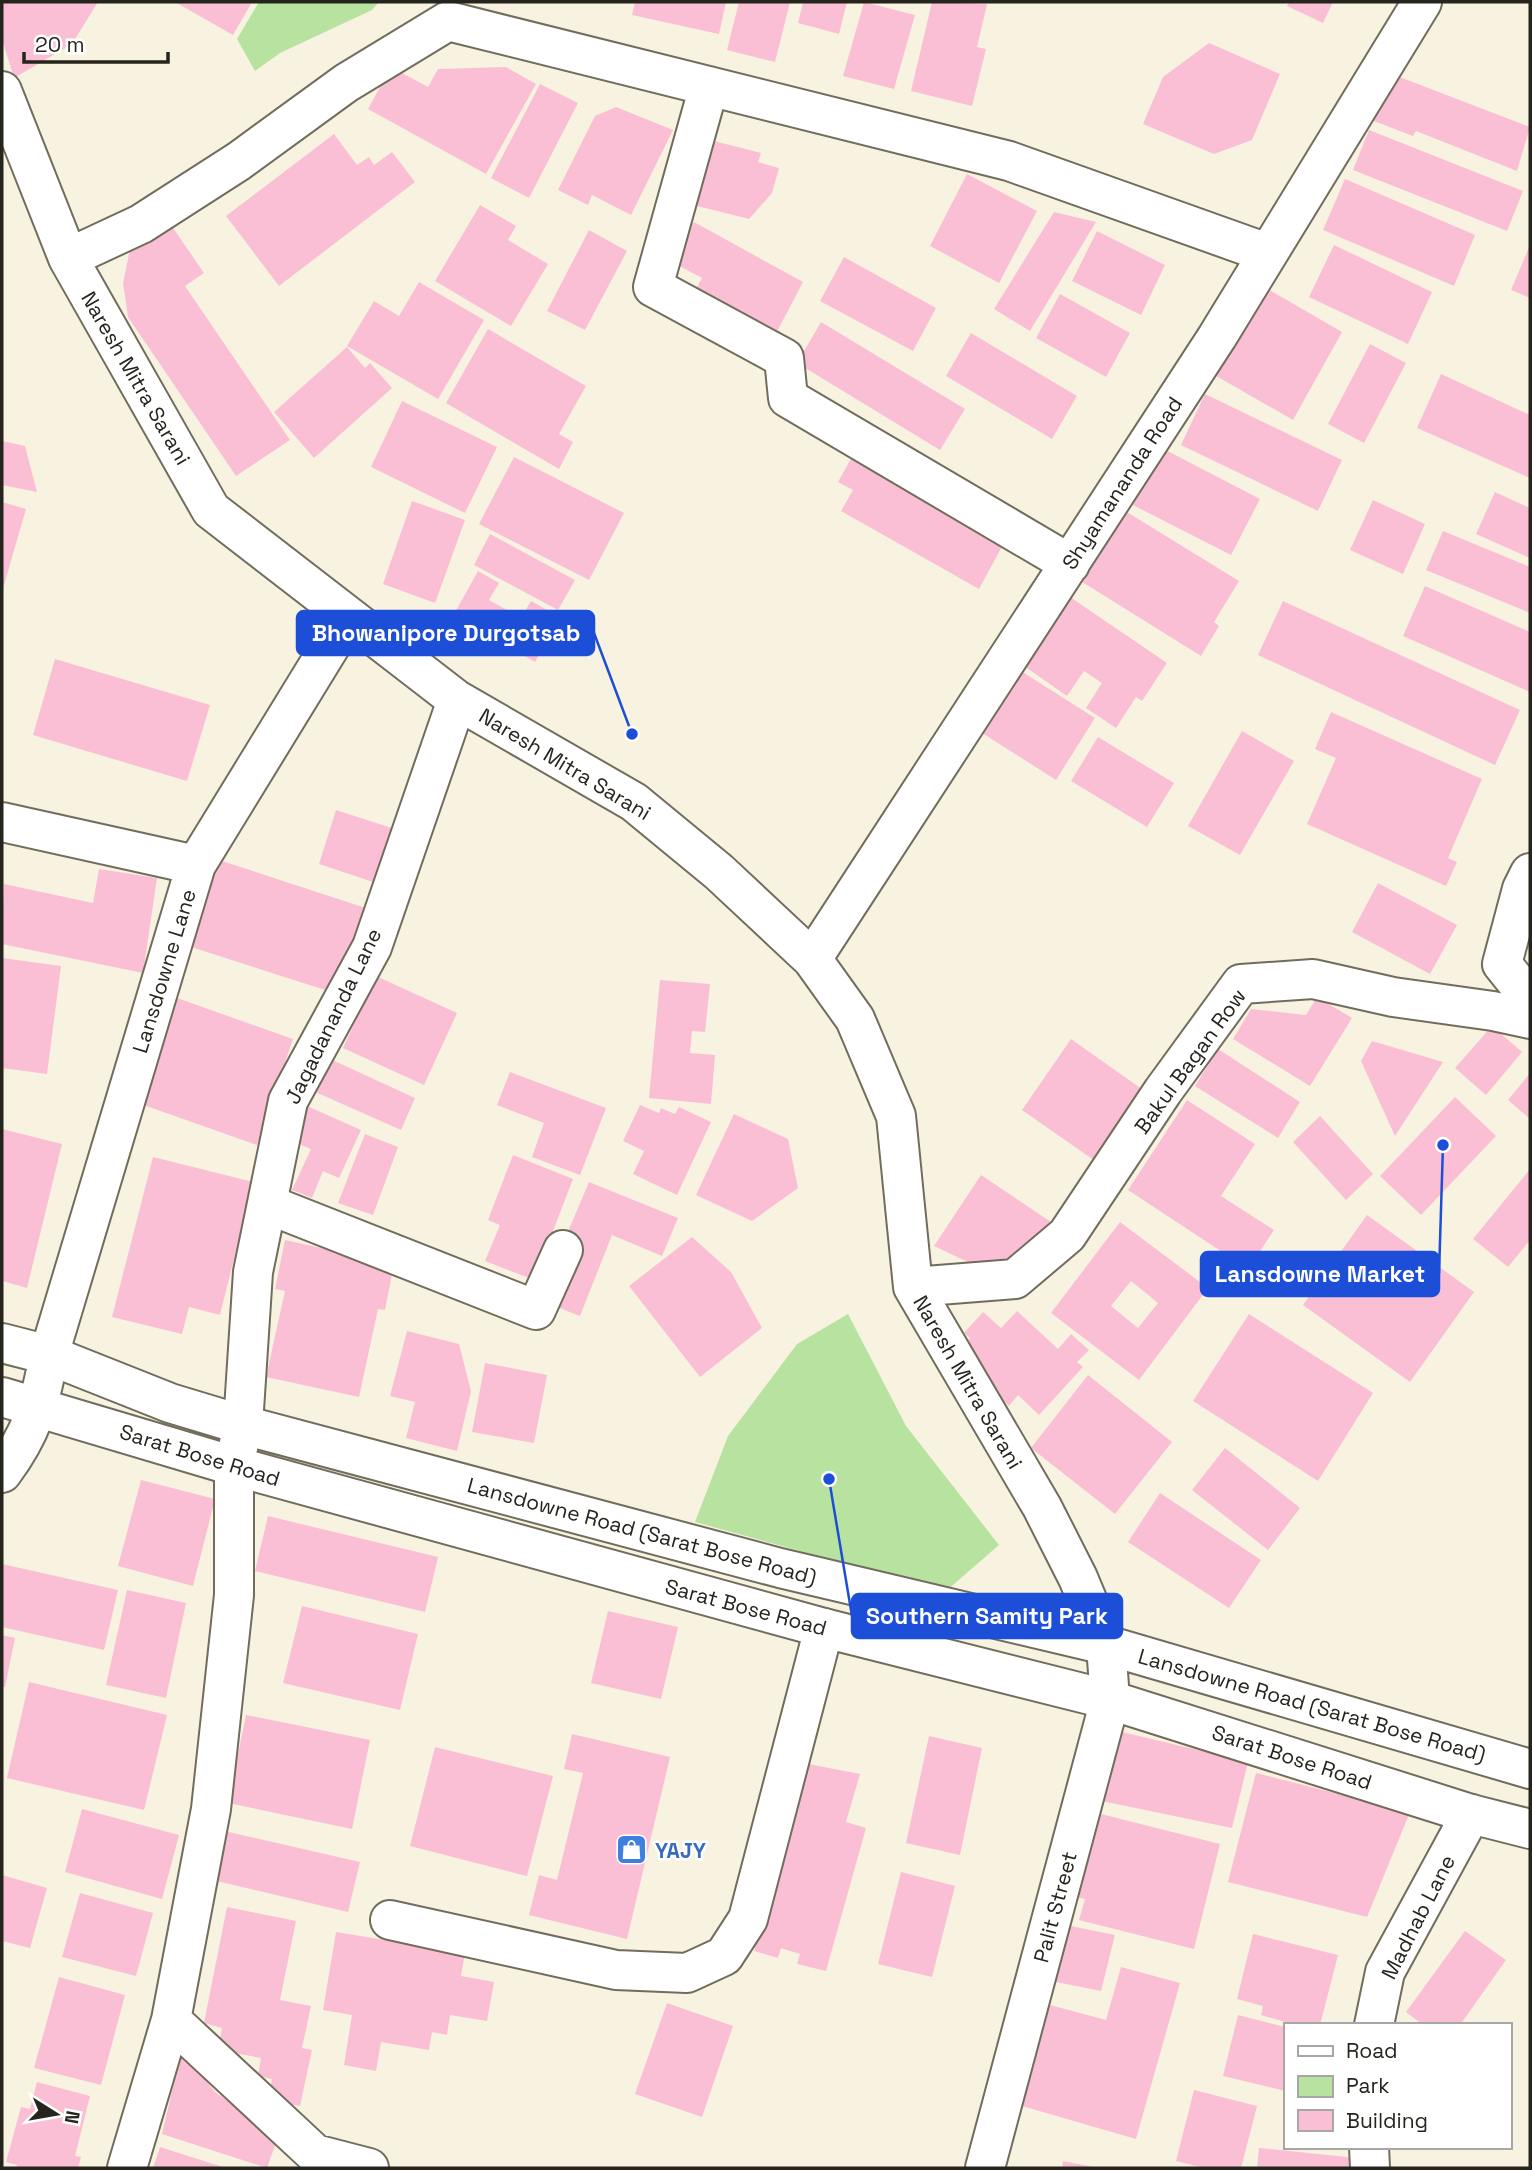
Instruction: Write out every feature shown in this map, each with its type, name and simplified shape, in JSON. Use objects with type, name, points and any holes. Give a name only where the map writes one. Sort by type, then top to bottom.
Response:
[{"type":"street","name":"Shyamananda Road","points":[[812,958],[1217,337],[1422,2]]},
{"type":"street","points":[[68,258],[141,224],[239,161],[449,12],[709,86],[1009,161],[1267,253]]},
{"type":"street","points":[[709,86],[653,287],[784,358],[788,398],[1070,564]]},
{"type":"street","name":"Naresh Mitra Sarani","points":[[2,91],[68,258],[211,510],[457,699],[634,802],[719,872],[812,958],[855,1019],[896,1116],[913,1286],[1042,1507],[1078,1578],[1106,1644]]},
{"type":"street","name":"Lansdowne Lane","points":[[2,1473],[24,1443],[39,1406],[48,1355],[196,865],[348,617]]},
{"type":"street","name":"Jagadananda Lane","points":[[127,2168],[171,2020],[212,1796],[234,1595],[234,1466],[243,1425],[253,1272],[288,1101],[372,947],[457,699]]},
{"type":"street","points":[[2,822],[196,865]]},
{"type":"street","points":[[1526,881],[1502,964],[1530,999]]},
{"type":"street","name":"Bakul Bagan Row","points":[[913,1286],[1015,1279],[1067,1235],[1163,1091],[1241,984],[1313,979],[1393,997],[1493,1010],[1530,1019]]},
{"type":"street","points":[[267,1204],[536,1310],[563,1250]]},
{"type":"street","name":"Lansdowne Road (Sarat Bose Road)","points":[[2,1343],[48,1355],[170,1403],[243,1425],[779,1568],[1106,1644],[1530,1769]]},
{"type":"street","name":"Sarat Bose Road","points":[[2,1396],[234,1466],[824,1628],[1110,1700],[1471,1814],[1530,1829]]},
{"type":"street","points":[[390,1920],[616,1970],[687,1973],[724,1956],[748,1919],[824,1628]]},
{"type":"street","name":"Palit Street","points":[[985,2168],[1110,1700],[1106,1644]]},
{"type":"street","name":"Madhab Lane","points":[[1374,2023],[1385,1972],[1471,1814]]},
{"type":"street","points":[[171,2020],[315,2154],[369,2168]]},
{"type":"street","points":[[1370,2149],[1370,2168]]},
{"type":"green space","points":[[259,2],[379,2],[372,10],[280,53],[255,71],[237,39]]},
{"type":"green space","points":[[848,1314],[906,1426],[999,1545],[946,1591],[695,1522],[728,1436],[797,1344]]},
{"type":"building","points":[[2,2],[98,2],[72,44],[14,78],[2,39]]},
{"type":"building","points":[[175,2],[252,2],[233,35]]},
{"type":"building","points":[[635,2],[726,2],[719,34],[632,15]]},
{"type":"building","points":[[739,2],[790,2],[775,62],[727,50]]},
{"type":"building","points":[[803,2],[847,2],[839,34],[798,23]]},
{"type":"building","points":[[864,2],[915,15],[894,89],[843,76]]},
{"type":"building","points":[[932,2],[987,4],[977,47],[986,49],[972,106],[911,91]]},
{"type":"building","points":[[1289,2],[1333,2],[1323,23],[1287,6]]},
{"type":"building","points":[[1209,43],[1280,74],[1252,140],[1214,154],[1143,124],[1163,77]]},
{"type":"building","points":[[391,67],[428,87],[438,69],[506,67],[536,84],[486,174],[368,109]]},
{"type":"building","points":[[1384,71],[1530,127],[1517,171],[1416,131],[1413,136],[1366,118]]},
{"type":"building","points":[[540,84],[578,103],[529,198],[491,178]]},
{"type":"building","points":[[616,107],[673,130],[631,215],[592,195],[588,205],[558,190],[595,116]]},
{"type":"building","points":[[1369,130],[1523,191],[1507,231],[1353,170]]},
{"type":"building","points":[[334,134],[357,165],[369,157],[374,165],[392,152],[415,182],[279,286],[226,216]]},
{"type":"building","points":[[710,140],[761,153],[758,162],[779,168],[772,193],[749,219],[693,205]]},
{"type":"building","points":[[967,174],[1037,211],[999,283],[930,246]]},
{"type":"building","points":[[1345,179],[1475,235],[1454,286],[1323,230]]},
{"type":"building","points":[[480,205],[516,226],[508,240],[548,264],[511,326],[435,281]]},
{"type":"building","points":[[1054,212],[1096,222],[1030,331],[994,309]]},
{"type":"building","points":[[169,222],[204,273],[185,286],[290,440],[236,476],[128,317],[123,283],[130,249]]},
{"type":"building","points":[[694,222],[803,282],[772,341],[692,297],[702,278],[672,262]]},
{"type":"building","points":[[589,230],[627,251],[585,330],[547,311]]},
{"type":"building","points":[[1097,231],[1165,265],[1141,315],[1072,281]]},
{"type":"building","points":[[1334,245],[1432,292],[1408,344],[1309,297]]},
{"type":"building","points":[[1530,245],[1530,298],[1511,290]]},
{"type":"building","points":[[844,257],[936,308],[913,351],[820,301]]},
{"type":"building","points":[[419,282],[484,320],[438,399],[347,346],[374,301],[399,316]]},
{"type":"building","points":[[1261,285],[1342,332],[1293,420],[1211,373]]},
{"type":"building","points":[[1060,294],[1130,333],[1106,377],[1036,338]]},
{"type":"building","points":[[821,322],[965,409],[940,450],[797,363]]},
{"type":"building","points":[[488,329],[586,386],[559,434],[573,442],[559,469],[446,403]]},
{"type":"building","points":[[971,333],[1077,396],[1052,439],[946,376]]},
{"type":"building","points":[[1370,344],[1406,363],[1364,443],[1328,424]]},
{"type":"building","points":[[347,347],[365,368],[370,363],[392,388],[314,458],[274,412]]},
{"type":"building","points":[[1441,374],[1530,415],[1530,478],[1417,428]]},
{"type":"building","points":[[1205,394],[1342,460],[1318,511],[1181,445]]},
{"type":"building","points":[[402,401],[497,447],[465,513],[371,467]]},
{"type":"building","points":[[2,441],[25,446],[37,492],[2,485]]},
{"type":"building","points":[[1156,445],[1260,499],[1231,555],[1127,502]]},
{"type":"building","points":[[853,455],[1005,541],[979,589],[841,511],[853,490],[838,482]]},
{"type":"building","points":[[514,457],[624,513],[589,580],[479,524]]},
{"type":"building","points":[[1495,492],[1530,508],[1530,558],[1476,534]]},
{"type":"building","points":[[1373,500],[1425,524],[1403,574],[1350,550]]},
{"type":"building","points":[[412,501],[465,520],[435,603],[383,584]]},
{"type":"building","points":[[2,502],[26,509],[2,592]]},
{"type":"building","points":[[1122,509],[1239,581],[1214,622],[1219,626],[1201,656],[1079,580]]},
{"type":"building","points":[[1443,531],[1530,567],[1530,613],[1426,570]]},
{"type":"building","points":[[490,534],[575,580],[558,610],[474,565]]},
{"type":"building","points":[[478,571],[499,583],[489,600],[521,618],[531,601],[560,617],[535,662],[453,616]]},
{"type":"building","points":[[1425,586],[1530,632],[1530,692],[1403,636]]},
{"type":"building","points":[[1070,597],[1167,663],[1142,701],[1136,697],[1116,728],[1086,708],[1102,683],[1084,671],[1067,696],[1024,666]]},
{"type":"building","points":[[1283,601],[1520,710],[1495,765],[1258,655]]},
{"type":"building","points":[[55,659],[210,705],[187,781],[33,735]]},
{"type":"building","points":[[1010,664],[1095,718],[1056,780],[971,726]]},
{"type":"building","points":[[1331,712],[1482,779],[1448,858],[1457,862],[1446,886],[1307,824],[1336,758],[1315,749]]},
{"type":"building","points":[[1242,731],[1294,761],[1240,855],[1188,826]]},
{"type":"building","points":[[1098,737],[1174,783],[1147,827],[1071,781]]},
{"type":"building","points":[[336,810],[401,831],[382,885],[319,864]]},
{"type":"building","points":[[219,860],[372,910],[344,996],[191,947]]},
{"type":"building","points":[[99,869],[157,878],[143,973],[2,944],[4,884],[93,903]]},
{"type":"building","points":[[1378,883],[1457,925],[1430,974],[1352,932]]},
{"type":"building","points":[[2,958],[61,966],[47,1074],[2,1068]]},
{"type":"building","points":[[376,976],[457,1013],[424,1085],[343,1048]]},
{"type":"building","points":[[660,980],[710,984],[705,1032],[692,1031],[690,1053],[715,1055],[711,1104],[649,1098]]},
{"type":"building","points":[[174,997],[293,1039],[257,1145],[138,1103]]},
{"type":"building","points":[[1317,997],[1352,1018],[1310,1086],[1233,1039],[1251,1009],[1306,1015]]},
{"type":"building","points":[[1492,1026],[1522,1052],[1486,1095],[1455,1068]]},
{"type":"building","points":[[1071,1039],[1146,1092],[1098,1163],[1022,1110]]},
{"type":"building","points":[[1372,1041],[1443,1062],[1395,1136],[1361,1061]]},
{"type":"building","points":[[1218,1049],[1300,1102],[1278,1138],[1195,1086]]},
{"type":"building","points":[[328,1058],[415,1098],[401,1130],[313,1091]]},
{"type":"building","points":[[510,1072],[606,1108],[580,1175],[532,1157],[544,1123],[497,1105]]},
{"type":"building","points":[[1530,1073],[1530,1119],[1508,1100]]},
{"type":"building","points":[[1455,1097],[1496,1136],[1421,1215],[1380,1176]]},
{"type":"building","points":[[1187,1100],[1255,1144],[1221,1196],[1274,1230],[1248,1269],[1128,1190]]},
{"type":"building","points":[[305,1105],[361,1130],[339,1178],[323,1171],[312,1198],[292,1190],[311,1149],[289,1140]]},
{"type":"building","points":[[640,1105],[659,1113],[661,1108],[675,1114],[679,1107],[711,1122],[677,1195],[633,1174],[644,1151],[623,1141]]},
{"type":"building","points":[[734,1114],[788,1139],[798,1188],[752,1221],[696,1195]]},
{"type":"building","points":[[1320,1116],[1373,1174],[1346,1200],[1293,1142]]},
{"type":"building","points":[[2,1129],[62,1144],[27,1288],[2,1281]]},
{"type":"building","points":[[365,1134],[398,1147],[373,1215],[338,1203]]},
{"type":"building","points":[[513,1155],[573,1179],[534,1280],[485,1261],[500,1225],[488,1220]]},
{"type":"building","points":[[153,1157],[253,1182],[220,1315],[189,1307],[182,1334],[112,1317]]},
{"type":"building","points":[[1530,1169],[1530,1240],[1508,1267],[1473,1239]]},
{"type":"building","points":[[981,1175],[1054,1224],[1021,1266],[985,1270],[934,1246]]},
{"type":"building","points":[[589,1182],[678,1218],[662,1256],[612,1235],[580,1316],[549,1304],[567,1234]]},
{"type":"building","points":[[1367,1215],[1474,1292],[1410,1382],[1303,1305]]},
{"type":"building","points":[[1120,1222],[1208,1288],[1139,1380],[1051,1313]],"holes":[[[1131,1281],[1158,1303],[1138,1328],[1111,1306]]]},
{"type":"building","points":[[692,1237],[731,1272],[762,1328],[700,1377],[629,1286]]},
{"type":"building","points":[[285,1240],[394,1264],[385,1310],[378,1309],[359,1397],[266,1377],[285,1291],[275,1289]]},
{"type":"building","points":[[1017,1311],[1058,1349],[1071,1334],[1089,1350],[1077,1362],[1083,1367],[1039,1415],[1018,1395],[1009,1406],[954,1355],[970,1338],[964,1333],[983,1312],[1001,1328]]},
{"type":"building","points":[[1249,1314],[1373,1393],[1318,1481],[1193,1401]]},
{"type":"building","points":[[407,1331],[459,1344],[471,1391],[457,1451],[406,1438],[415,1402],[390,1396]]},
{"type":"building","points":[[485,1363],[547,1375],[534,1443],[472,1432]]},
{"type":"building","points":[[1088,1375],[1172,1442],[1115,1514],[1031,1448]]},
{"type":"building","points":[[1225,1448],[1300,1508],[1268,1550],[1192,1490]]},
{"type":"building","points":[[141,1480],[215,1499],[193,1586],[118,1566]]},
{"type":"building","points":[[1160,1493],[1261,1560],[1229,1608],[1128,1542]]},
{"type":"building","points":[[268,1516],[438,1557],[425,1612],[255,1571]]},
{"type":"building","points":[[2,1564],[118,1590],[104,1650],[2,1627]]},
{"type":"building","points":[[127,1590],[186,1603],[166,1698],[106,1685]]},
{"type":"building","points":[[302,1606],[418,1634],[400,1710],[283,1683]]},
{"type":"building","points":[[608,1611],[678,1627],[661,1699],[591,1683]]},
{"type":"building","points":[[2,1635],[15,1638],[5,1687],[2,1687]]},
{"type":"building","points":[[29,1682],[167,1715],[144,1810],[7,1778]]},
{"type":"building","points":[[246,1715],[370,1740],[352,1829],[228,1803]]},
{"type":"building","points":[[1114,1730],[1248,1762],[1232,1828],[1097,1800]]},
{"type":"building","points":[[572,1734],[670,1757],[627,1939],[529,1915],[539,1875],[557,1880],[583,1773],[564,1769]]},
{"type":"building","points":[[929,1736],[982,1748],[960,1855],[906,1843]]},
{"type":"building","points":[[435,1747],[553,1776],[527,1876],[410,1846]]},
{"type":"building","points":[[798,1762],[860,1774],[846,1822],[866,1828],[826,1971],[797,1964],[800,1954],[781,1948],[778,1958],[754,1951]]},
{"type":"building","points":[[1256,1773],[1410,1812],[1367,1917],[1228,1882]]},
{"type":"building","points":[[82,1809],[179,1835],[162,1899],[65,1872]]},
{"type":"building","points":[[1089,1811],[1220,1844],[1194,1949],[1079,1920],[1085,1899],[1068,1895]]},
{"type":"building","points":[[220,1830],[360,1862],[348,1912],[208,1879]]},
{"type":"building","points":[[901,1872],[955,1886],[932,1977],[878,1964]]},
{"type":"building","points":[[2,1875],[47,1888],[30,1948],[2,1941]]},
{"type":"building","points":[[80,1893],[153,1913],[136,1976],[62,1957]]},
{"type":"building","points":[[227,1907],[296,1921],[280,2000],[311,2006],[302,2048],[312,2050],[300,2106],[268,2100],[272,2079],[258,2076],[261,2058],[218,2050],[222,2028],[204,2023]]},
{"type":"building","points":[[1061,1924],[1115,1935],[1101,1991],[1046,1980]]},
{"type":"building","points":[[1465,1931],[1506,1960],[1461,2023],[1420,2023],[1406,2012]]},
{"type":"building","points":[[336,1932],[465,1953],[461,1976],[494,1982],[487,2021],[450,2015],[447,2035],[432,2032],[429,2050],[381,2042],[376,2071],[344,2065],[352,2015],[323,2010]]},
{"type":"building","points":[[1253,1934],[1338,1955],[1321,2023],[1289,2023],[1261,2015],[1263,2006],[1237,1999]]},
{"type":"building","points":[[1121,1967],[1180,1983],[1136,2139],[1008,2102],[1039,2002],[1106,2020]]},
{"type":"building","points":[[59,1977],[125,1995],[101,2085],[34,2068]]},
{"type":"building","points":[[667,2003],[733,2026],[702,2117],[635,2094]]},
{"type":"building","points":[[1238,2015],[1284,2027],[1284,2091],[1223,2076]]},
{"type":"building","points":[[182,2049],[215,2092],[278,2137],[267,2168],[162,2134]]},
{"type":"building","points":[[37,2082],[90,2096],[75,2156],[81,2157],[78,2168],[16,2168],[17,2165],[6,2162],[21,2107],[30,2109]]},
{"type":"building","points":[[1194,2090],[1257,2106],[1241,2168],[1204,2168],[1176,2161]]},
{"type":"building","points":[[160,2147],[226,2168],[153,2168]]},
{"type":"building","points":[[1259,2148],[1357,2158],[1356,2168],[1257,2168]]},
{"type":"building","points":[[1063,2161],[1094,2167],[1094,2168],[1062,2168]]},
{"type":"place","name":"Bhowanipore Durgotsab","points":[[632,734]]},
{"type":"place","name":"Lansdowne Market","points":[[1443,1145]]},
{"type":"place","name":"Southern Samity Park","points":[[829,1479]]},
{"type":"place","name":"YAJY","points":[[632,1850]]}]
